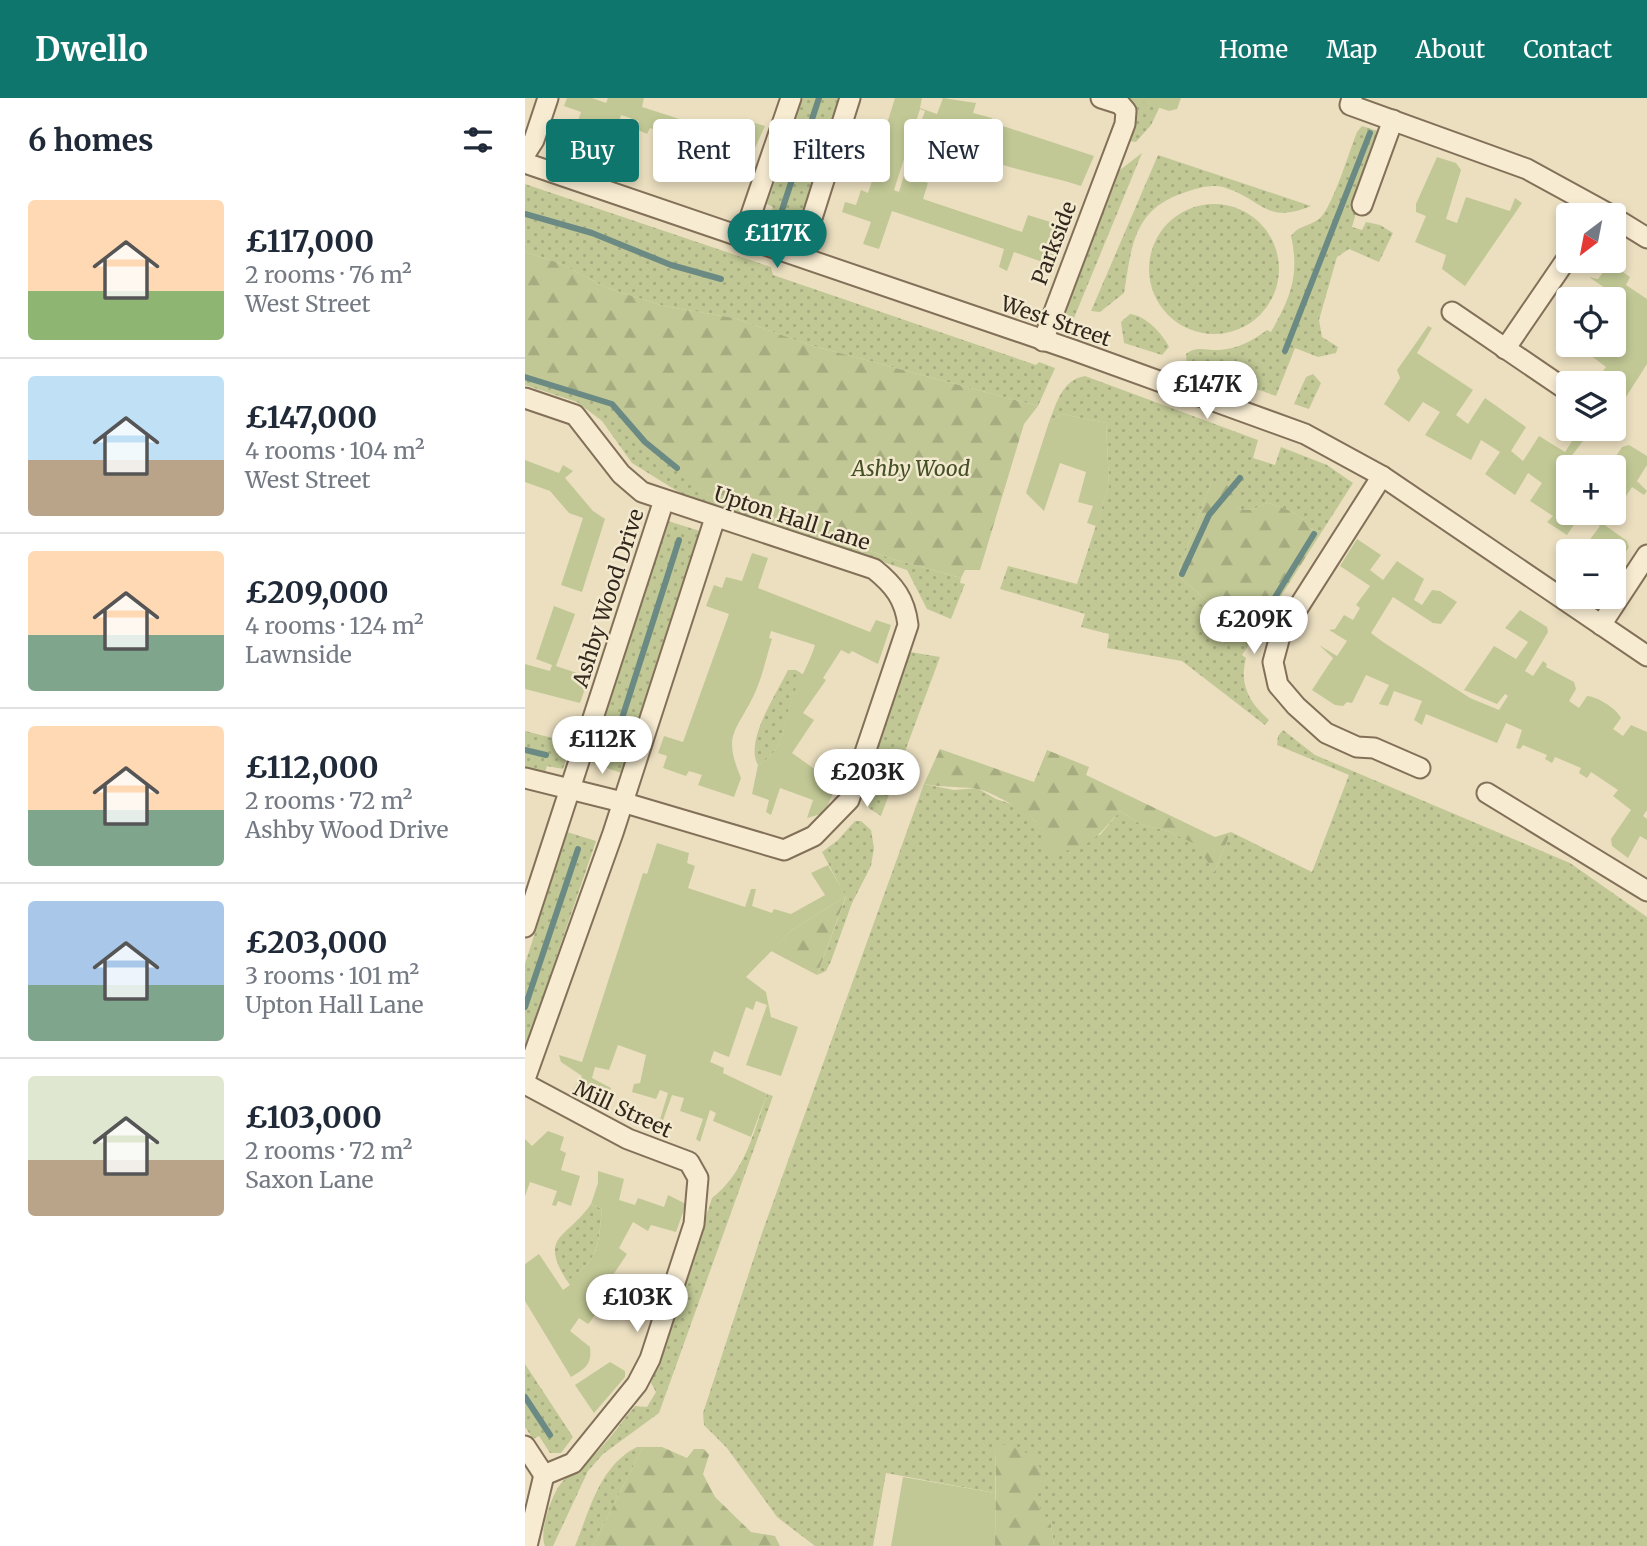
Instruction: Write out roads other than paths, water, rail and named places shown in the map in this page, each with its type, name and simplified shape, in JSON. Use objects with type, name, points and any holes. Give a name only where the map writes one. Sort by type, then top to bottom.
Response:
[{"type":"street","points":[[525,154],[534,140],[548,98]]},
{"type":"street","points":[[743,237],[792,98]]},
{"type":"street","points":[[800,256],[850,98]]},
{"type":"street","name":"Parkside","points":[[1043,341],[1125,124],[1126,111],[1120,104],[1101,98]]},
{"type":"street","points":[[1352,98],[1350,104],[1527,170],[1586,203]]},
{"type":"street","points":[[1362,205],[1393,120]]},
{"type":"street","name":"West Street","points":[[525,163],[800,256],[1305,434],[1382,476],[1647,656]]},
{"type":"street","points":[[1626,226],[1647,237]]},
{"type":"street","points":[[1505,349],[1557,273]]},
{"type":"street","points":[[1452,312],[1556,383]]},
{"type":"street","name":"Upton Hall Lane","points":[[525,398],[575,415],[621,474],[642,492],[874,569],[891,583],[905,605],[908,625],[849,800],[811,838],[784,850],[622,802]]},
{"type":"street","points":[[1382,476],[1280,636],[1273,662],[1278,685],[1296,706],[1326,733],[1357,747],[1374,748],[1420,768]]},
{"type":"street","name":"Ashby Wood Drive","points":[[525,927],[572,790],[664,500]]},
{"type":"street","points":[[525,1079],[622,802],[715,518]]},
{"type":"street","points":[[1601,625],[1647,555]]},
{"type":"street","points":[[525,778],[622,802]]},
{"type":"street","points":[[1487,793],[1647,891]]},
{"type":"street","name":"Mill Street","points":[[525,1084],[608,1130],[688,1162],[698,1178],[694,1224],[650,1359],[637,1384],[573,1463],[544,1475]]},
{"type":"street","points":[[525,1446],[544,1475],[527,1546]]},
{"type":"waterway","points":[[782,210],[819,98]]},
{"type":"waterway","points":[[1285,351],[1370,133]]},
{"type":"waterway","points":[[525,214],[592,233],[671,265],[721,279]]},
{"type":"waterway","points":[[525,377],[612,404],[645,442],[677,468]]},
{"type":"waterway","points":[[1182,574],[1209,515],[1240,478]]},
{"type":"waterway","points":[[1261,620],[1314,534]]},
{"type":"waterway","points":[[609,759],[679,540]]},
{"type":"waterway","points":[[525,750],[546,755]]},
{"type":"waterway","points":[[525,1007],[578,849]]},
{"type":"waterway","points":[[525,1397],[550,1435]]},
{"type":"park label","name":"Ashby Wood","points":[[911,468]]}]
